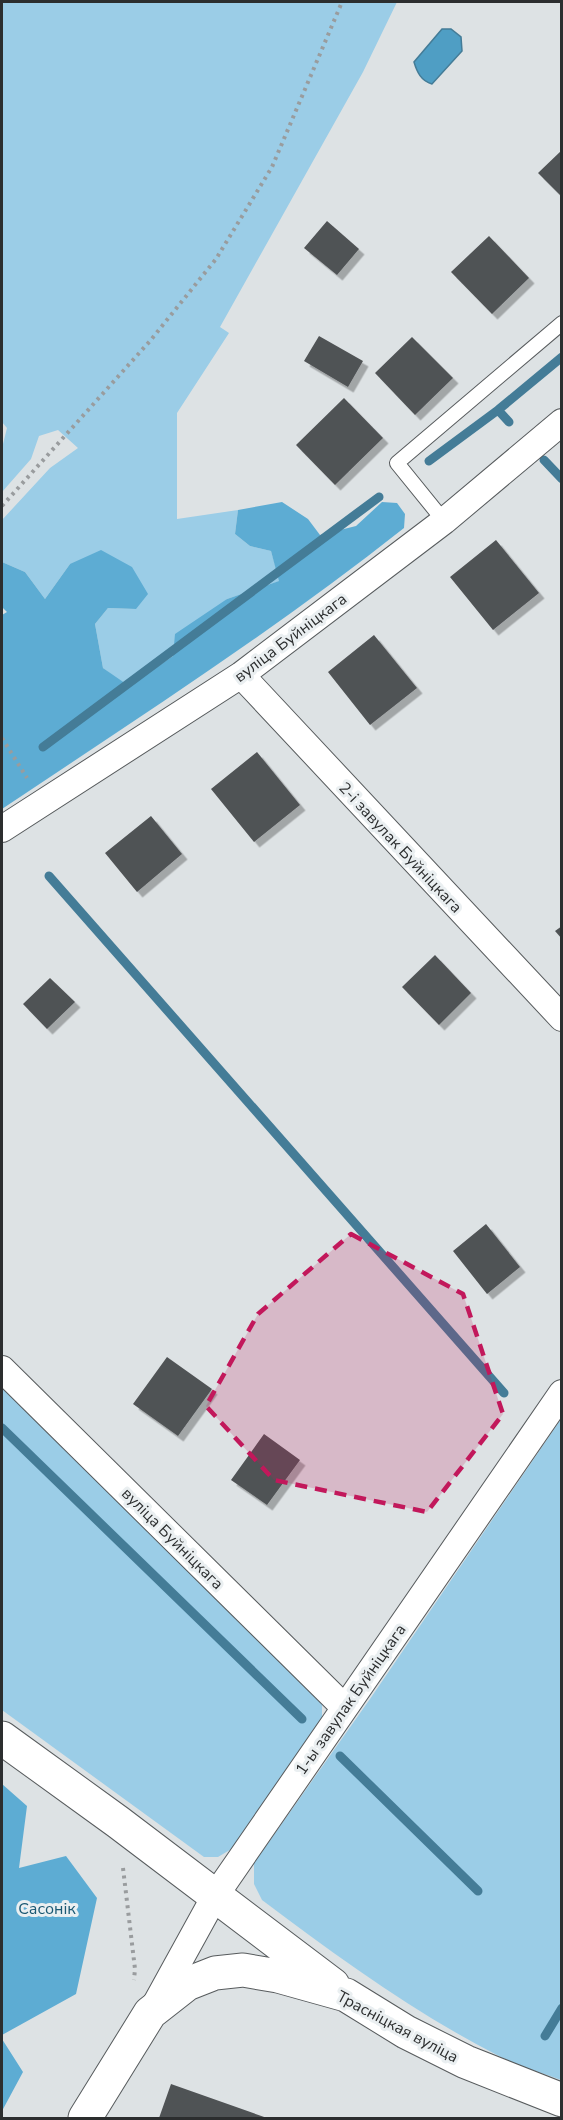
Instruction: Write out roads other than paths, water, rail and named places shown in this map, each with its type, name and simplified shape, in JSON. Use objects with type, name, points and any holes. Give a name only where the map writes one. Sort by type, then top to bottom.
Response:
[{"type":"street","name":"вуліца Буйніцкага","points":[[2,829],[241,675],[444,521],[561,422]]},
{"type":"street","name":"2-і завулак Буйніцкага","points":[[241,675],[561,1018]]},
{"type":"street","name":"вуліца Буйніцкага","points":[[2,1369],[344,1707]]},
{"type":"street","name":"1-ы завулак Буйніцкага","points":[[142,2002],[561,1393]]},
{"type":"street","points":[[2,1738],[118,1822],[346,1995]]},
{"type":"street","name":"Трасніцкая вуліца","points":[[85,2118],[142,2002],[215,1973],[243,1970],[278,1976],[346,1995],[406,2032],[465,2062],[561,2100]]},
{"type":"lane","points":[[444,521],[397,463],[561,323]]},
{"type":"waterway","points":[[429,461],[498,410],[562,357]]},
{"type":"waterway","points":[[498,410],[509,422]]},
{"type":"waterway","points":[[544,460],[562,479]]},
{"type":"waterway","points":[[43,747],[379,497]]},
{"type":"waterway","points":[[49,876],[504,1393]]},
{"type":"waterway","points":[[2,1428],[302,1719]]},
{"type":"waterway","points":[[340,1756],[478,1891]]},
{"type":"waterway","points":[[545,2036],[562,2008]]},
{"type":"park label","name":"Сасонік","points":[[47,1908]]}]
